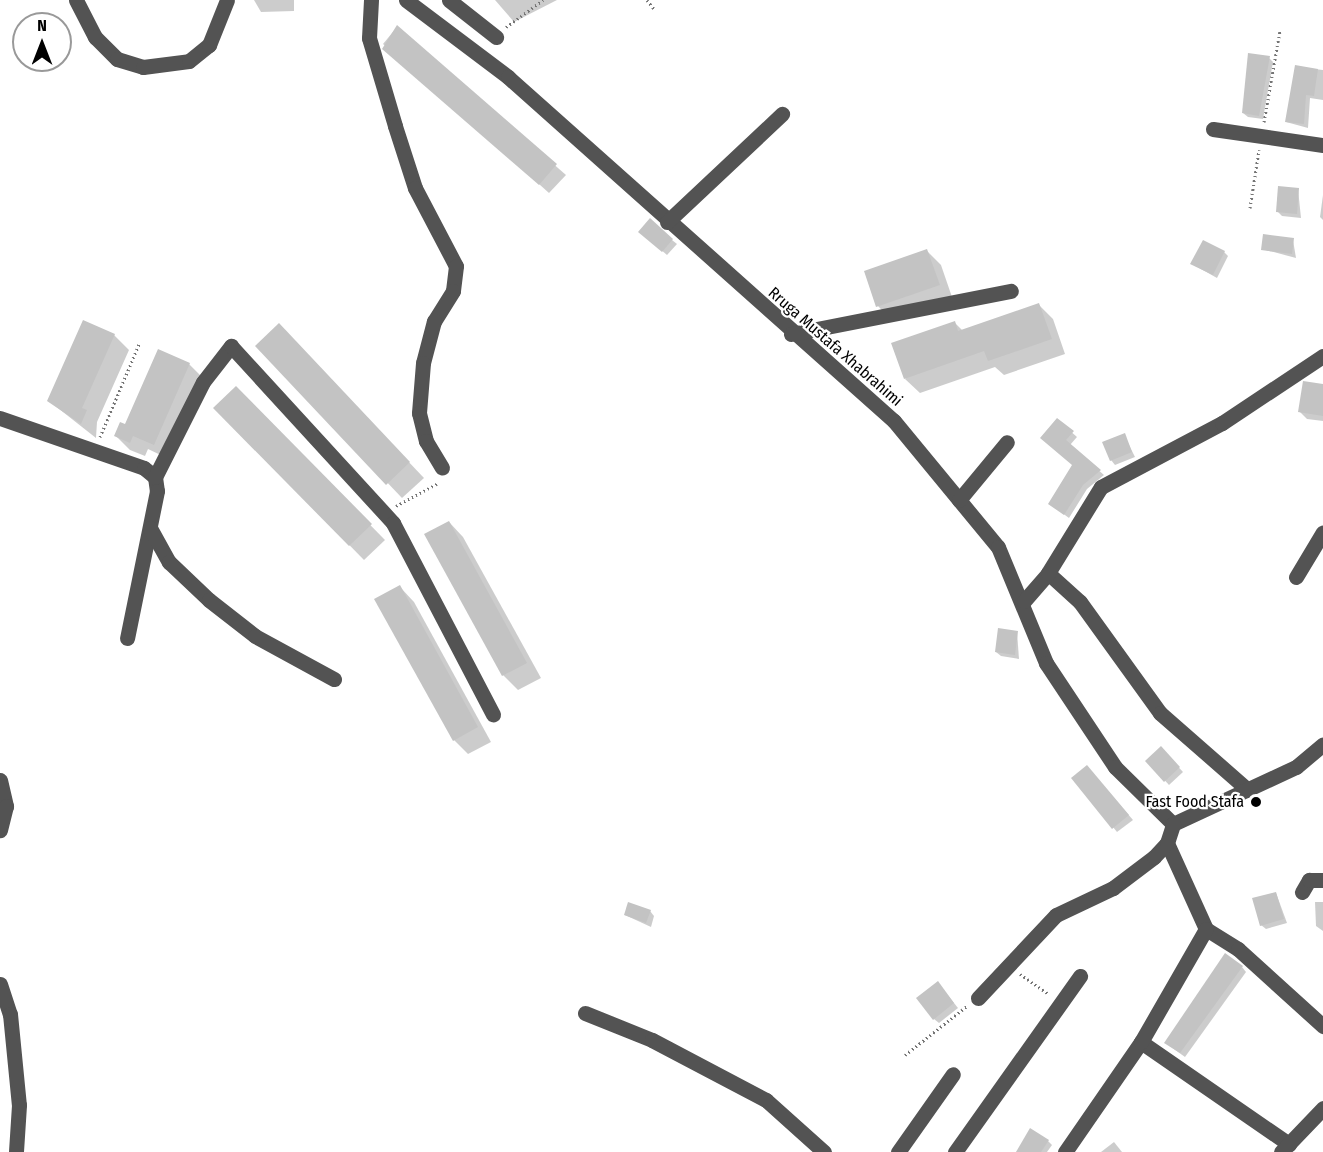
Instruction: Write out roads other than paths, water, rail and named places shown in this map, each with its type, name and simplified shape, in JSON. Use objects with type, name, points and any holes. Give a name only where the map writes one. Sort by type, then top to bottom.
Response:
[{"type":"street","points":[[76,0],[95,37],[117,59],[143,68],[189,61],[210,45],[227,0]]},
{"type":"street","points":[[371,0],[369,38],[405,157],[456,266],[453,291],[434,321],[423,363],[419,413],[426,441],[440,476]]},
{"type":"street","name":"Rruga Mustafa Xhabrahimi","points":[[406,0],[508,77],[791,334],[875,401],[998,547],[1023,601],[1046,663],[1115,767],[1173,824]]},
{"type":"street","points":[[449,0],[496,37]]},
{"type":"street","points":[[667,222],[782,114]]},
{"type":"street","points":[[1212,129],[1323,144]]},
{"type":"street","points":[[791,334],[1011,291]]},
{"type":"street","points":[[127,638],[150,528],[155,477],[203,382],[231,346],[384,513],[493,714]]},
{"type":"street","points":[[1023,601],[1048,573],[1087,503],[1114,477],[1222,423],[1323,356]]},
{"type":"street","points":[[0,418],[144,468],[155,477]]},
{"type":"street","points":[[959,500],[1007,442]]},
{"type":"street","points":[[150,528],[169,562],[209,600],[255,636],[334,679]]},
{"type":"street","points":[[1296,577],[1323,532]]},
{"type":"street","points":[[1048,573],[1080,602],[1160,713],[1248,790]]},
{"type":"street","points":[[978,998],[1011,968],[1056,915],[1113,888],[1167,843],[1173,824],[1296,767],[1323,744]]},
{"type":"street","points":[[0,780],[6,806],[0,830]]},
{"type":"street","points":[[1167,843],[1206,929],[1238,949],[1323,1026]]},
{"type":"street","points":[[1302,892],[1309,880],[1323,880]]},
{"type":"street","points":[[1065,1152],[1141,1042],[1206,929]]},
{"type":"street","points":[[955,1152],[1080,976]]},
{"type":"street","points":[[0,984],[11,1025],[19,1105],[16,1152]]},
{"type":"street","points":[[585,1013],[651,1040],[766,1100],[807,1134],[824,1152]]},
{"type":"street","points":[[1141,1042],[1285,1148],[1323,1108]]},
{"type":"street","points":[[898,1152],[953,1074]]},
{"type":"place","name":"Fast Food Stafa","points":[[1256,802]]}]
